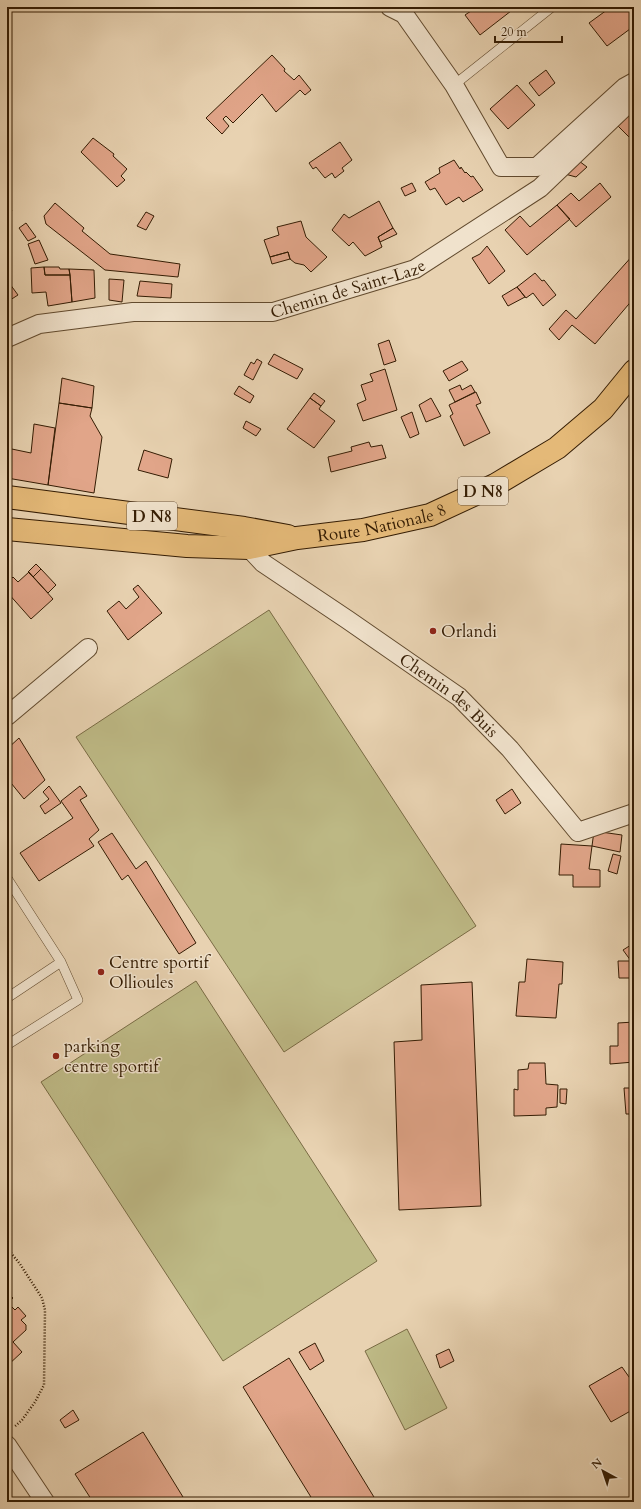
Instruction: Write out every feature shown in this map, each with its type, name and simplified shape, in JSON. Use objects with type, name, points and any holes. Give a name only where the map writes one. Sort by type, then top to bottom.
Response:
[{"type":"main road","name":"Route Nationale 8","points":[[7,529],[187,546],[249,548],[297,538],[363,530],[430,515],[495,485],[557,448],[603,409],[634,372]]},
{"type":"main road","name":"Route Nationale 8","points":[[7,497],[244,528],[297,538]]},
{"type":"street","points":[[390,7],[404,14],[454,85],[501,167],[537,167],[625,86],[634,82]]},
{"type":"street","name":"Chemin de Saint-Laze","points":[[7,338],[39,324],[133,312],[273,312],[415,269],[540,188],[634,98]]},
{"type":"street","name":"Chemin des Buis","points":[[249,548],[263,563],[459,697],[510,749],[578,832],[634,813]]},
{"type":"street","points":[[7,716],[88,648]]},
{"type":"street","points":[[10,1437],[45,1502]]},
{"type":"lane","points":[[454,85],[552,7]]},
{"type":"lane","points":[[7,878],[61,962],[78,1000],[7,1045]]},
{"type":"lane","points":[[7,998],[61,962]]},
{"type":"path","points":[[7,1248],[20,1264],[42,1298],[45,1310],[44,1385],[36,1402],[10,1437]]},
{"type":"shaded area","points":[[269,610],[476,926],[284,1052],[76,737]]},
{"type":"shaded area","points":[[196,981],[377,1261],[223,1361],[41,1082]]},
{"type":"shaded area","points":[[407,1329],[447,1408],[405,1430],[365,1351]]},
{"type":"building","points":[[477,7],[507,7],[511,11],[480,35],[465,15]]},
{"type":"building","points":[[611,7],[630,7],[634,12],[634,26],[607,46],[589,23]]},
{"type":"building","points":[[272,55],[285,69],[284,71],[294,80],[299,75],[311,90],[305,95],[300,90],[276,112],[262,94],[233,123],[226,116],[223,119],[229,126],[222,134],[206,118]]},
{"type":"building","points":[[546,70],[555,83],[539,96],[529,83]]},
{"type":"building","points":[[517,85],[535,105],[508,129],[490,109]]},
{"type":"building","points":[[630,113],[634,118],[634,138],[632,140],[617,125]]},
{"type":"building","points":[[93,138],[114,154],[113,156],[127,169],[121,176],[125,180],[117,187],[81,152]]},
{"type":"building","points":[[340,142],[352,160],[342,168],[344,171],[335,178],[332,173],[325,178],[316,167],[313,169],[309,163]]},
{"type":"building","points":[[454,160],[460,169],[461,167],[465,173],[466,172],[471,177],[473,176],[483,190],[463,202],[459,197],[446,205],[435,188],[430,190],[425,182],[440,173],[439,168]]},
{"type":"building","points":[[579,161],[587,167],[576,177],[565,174]]},
{"type":"building","points":[[412,183],[416,191],[405,196],[401,188]]},
{"type":"building","points":[[600,183],[611,197],[576,227],[557,205],[571,193],[579,201]]},
{"type":"building","points":[[379,201],[393,228],[378,237],[382,247],[365,256],[353,242],[349,246],[332,230],[344,214],[349,218]]},
{"type":"building","points":[[55,203],[84,228],[82,231],[110,254],[180,264],[178,277],[105,270],[46,224],[44,216]]},
{"type":"building","points":[[7,204],[12,211],[7,215]]},
{"type":"building","points":[[557,205],[570,219],[527,255],[505,230],[520,216],[530,227]]},
{"type":"building","points":[[146,212],[154,216],[146,230],[137,226]]},
{"type":"building","points":[[301,221],[306,237],[327,257],[311,272],[304,265],[295,263],[290,259],[288,252],[270,257],[264,240],[279,235],[277,227]]},
{"type":"building","points":[[26,223],[36,237],[28,241],[19,228]]},
{"type":"building","points":[[393,228],[397,234],[380,242],[378,237]]},
{"type":"building","points":[[39,240],[48,260],[35,264],[28,244]]},
{"type":"building","points":[[487,246],[505,271],[489,284],[472,258],[480,254]]},
{"type":"building","points":[[288,252],[290,259],[272,264],[270,257]]},
{"type":"building","points":[[634,254],[634,298],[595,344],[572,325],[559,340],[549,329],[566,310],[576,319]]},
{"type":"building","points":[[44,267],[69,269],[70,275],[45,275]]},
{"type":"building","points":[[44,267],[45,275],[70,275],[72,302],[48,306],[46,292],[32,293],[31,268]]},
{"type":"building","points":[[69,269],[94,270],[95,298],[72,302]]},
{"type":"building","points":[[535,273],[542,281],[544,280],[556,295],[543,306],[533,293],[526,298],[517,287]]},
{"type":"building","points":[[109,279],[124,280],[122,302],[109,300]]},
{"type":"building","points":[[7,280],[18,295],[7,302]]},
{"type":"building","points":[[140,281],[172,284],[171,298],[137,296]]},
{"type":"building","points":[[517,287],[525,297],[508,306],[502,296]]},
{"type":"building","points":[[389,340],[396,361],[384,365],[378,344]]},
{"type":"building","points":[[274,354],[303,369],[297,379],[268,364]]},
{"type":"building","points":[[257,359],[262,362],[253,380],[244,375],[251,362],[254,364]]},
{"type":"building","points":[[462,361],[468,370],[449,381],[443,371]]},
{"type":"building","points":[[385,369],[397,410],[363,421],[357,404],[366,400],[361,385],[373,381],[370,374]]},
{"type":"building","points":[[62,378],[94,386],[92,408],[59,403]]},
{"type":"building","points":[[460,385],[462,390],[471,385],[475,392],[455,402],[449,390]]},
{"type":"building","points":[[239,386],[254,396],[250,403],[234,394]]},
{"type":"building","points":[[476,392],[481,403],[476,405],[490,433],[464,446],[450,416],[453,414],[449,405]]},
{"type":"building","points":[[314,393],[325,401],[321,406],[310,398]]},
{"type":"building","points":[[310,398],[321,406],[319,409],[335,421],[314,448],[287,429]]},
{"type":"building","points":[[431,398],[441,416],[426,422],[419,405]]},
{"type":"building","points":[[59,403],[92,408],[90,416],[102,437],[94,493],[48,485]]},
{"type":"building","points":[[412,412],[419,434],[410,438],[401,417]]},
{"type":"building","points":[[246,421],[261,429],[256,436],[243,428]]},
{"type":"building","points":[[34,424],[55,428],[48,485],[7,478],[7,448],[31,453]]},
{"type":"building","points":[[369,442],[371,447],[382,445],[386,458],[331,472],[328,457],[352,451],[351,447]]},
{"type":"building","points":[[144,450],[172,459],[168,478],[138,470]]},
{"type":"building","points":[[36,564],[41,569],[33,577],[28,572]]},
{"type":"building","points":[[41,569],[56,585],[48,593],[33,577]]},
{"type":"building","points":[[29,572],[53,599],[31,619],[7,592],[7,583],[13,577],[18,582]]},
{"type":"building","points":[[138,585],[162,613],[128,640],[107,611],[119,601],[126,609],[139,597],[133,589]]},
{"type":"building","points":[[19,738],[45,780],[24,799],[7,778],[7,749]]},
{"type":"building","points":[[49,786],[61,803],[45,814],[40,806],[49,799],[43,792]]},
{"type":"building","points":[[80,786],[87,796],[80,800],[99,830],[89,839],[94,846],[39,881],[20,853],[73,818],[61,801]]},
{"type":"building","points":[[512,789],[521,803],[505,814],[496,800]]},
{"type":"building","points":[[594,831],[622,835],[620,852],[592,846]]},
{"type":"building","points":[[7,832],[11,839],[7,842]]},
{"type":"building","points":[[112,833],[136,869],[146,861],[196,943],[179,954],[128,875],[122,880],[98,842]]},
{"type":"building","points":[[561,844],[592,846],[589,869],[600,870],[600,887],[573,887],[573,875],[559,875]]},
{"type":"building","points":[[613,854],[621,856],[617,874],[608,871]]},
{"type":"building","points":[[634,943],[633,992],[632,978],[619,978],[618,961],[631,961],[623,950]]},
{"type":"building","points":[[527,959],[563,962],[562,984],[559,984],[556,1018],[516,1016],[519,982],[525,982]]},
{"type":"building","points":[[472,982],[481,1206],[399,1210],[394,1042],[422,1040],[421,985]]},
{"type":"building","points":[[634,1022],[634,1062],[610,1064],[610,1046],[618,1046],[618,1023]]},
{"type":"building","points":[[529,1063],[545,1063],[546,1084],[558,1085],[557,1107],[546,1108],[546,1115],[514,1116],[514,1089],[518,1090],[518,1070],[528,1069]]},
{"type":"building","points":[[624,1088],[634,1088],[634,1132],[632,1132],[631,1114],[626,1114]]},
{"type":"building","points":[[560,1089],[567,1089],[566,1104],[560,1103]]},
{"type":"building","points":[[7,1292],[13,1298],[8,1303],[15,1310],[18,1307],[26,1316],[21,1320],[26,1325],[26,1330],[13,1342],[22,1352],[7,1366]]},
{"type":"building","points":[[315,1343],[324,1361],[310,1370],[299,1352]]},
{"type":"building","points":[[449,1349],[454,1361],[440,1368],[436,1355]]},
{"type":"building","points":[[289,1358],[377,1502],[314,1502],[243,1387]]},
{"type":"building","points":[[622,1367],[634,1384],[634,1409],[611,1422],[589,1386]]},
{"type":"building","points":[[73,1410],[79,1420],[65,1428],[60,1420]]},
{"type":"building","points":[[143,1432],[183,1497],[176,1502],[93,1502],[75,1474]]},
{"type":"place","name":"Orlandi","points":[[433,631]]},
{"type":"place","name":"Centre sportif Ollioules","points":[[101,972]]},
{"type":"place","name":"parking centre sportif","points":[[56,1056]]}]
